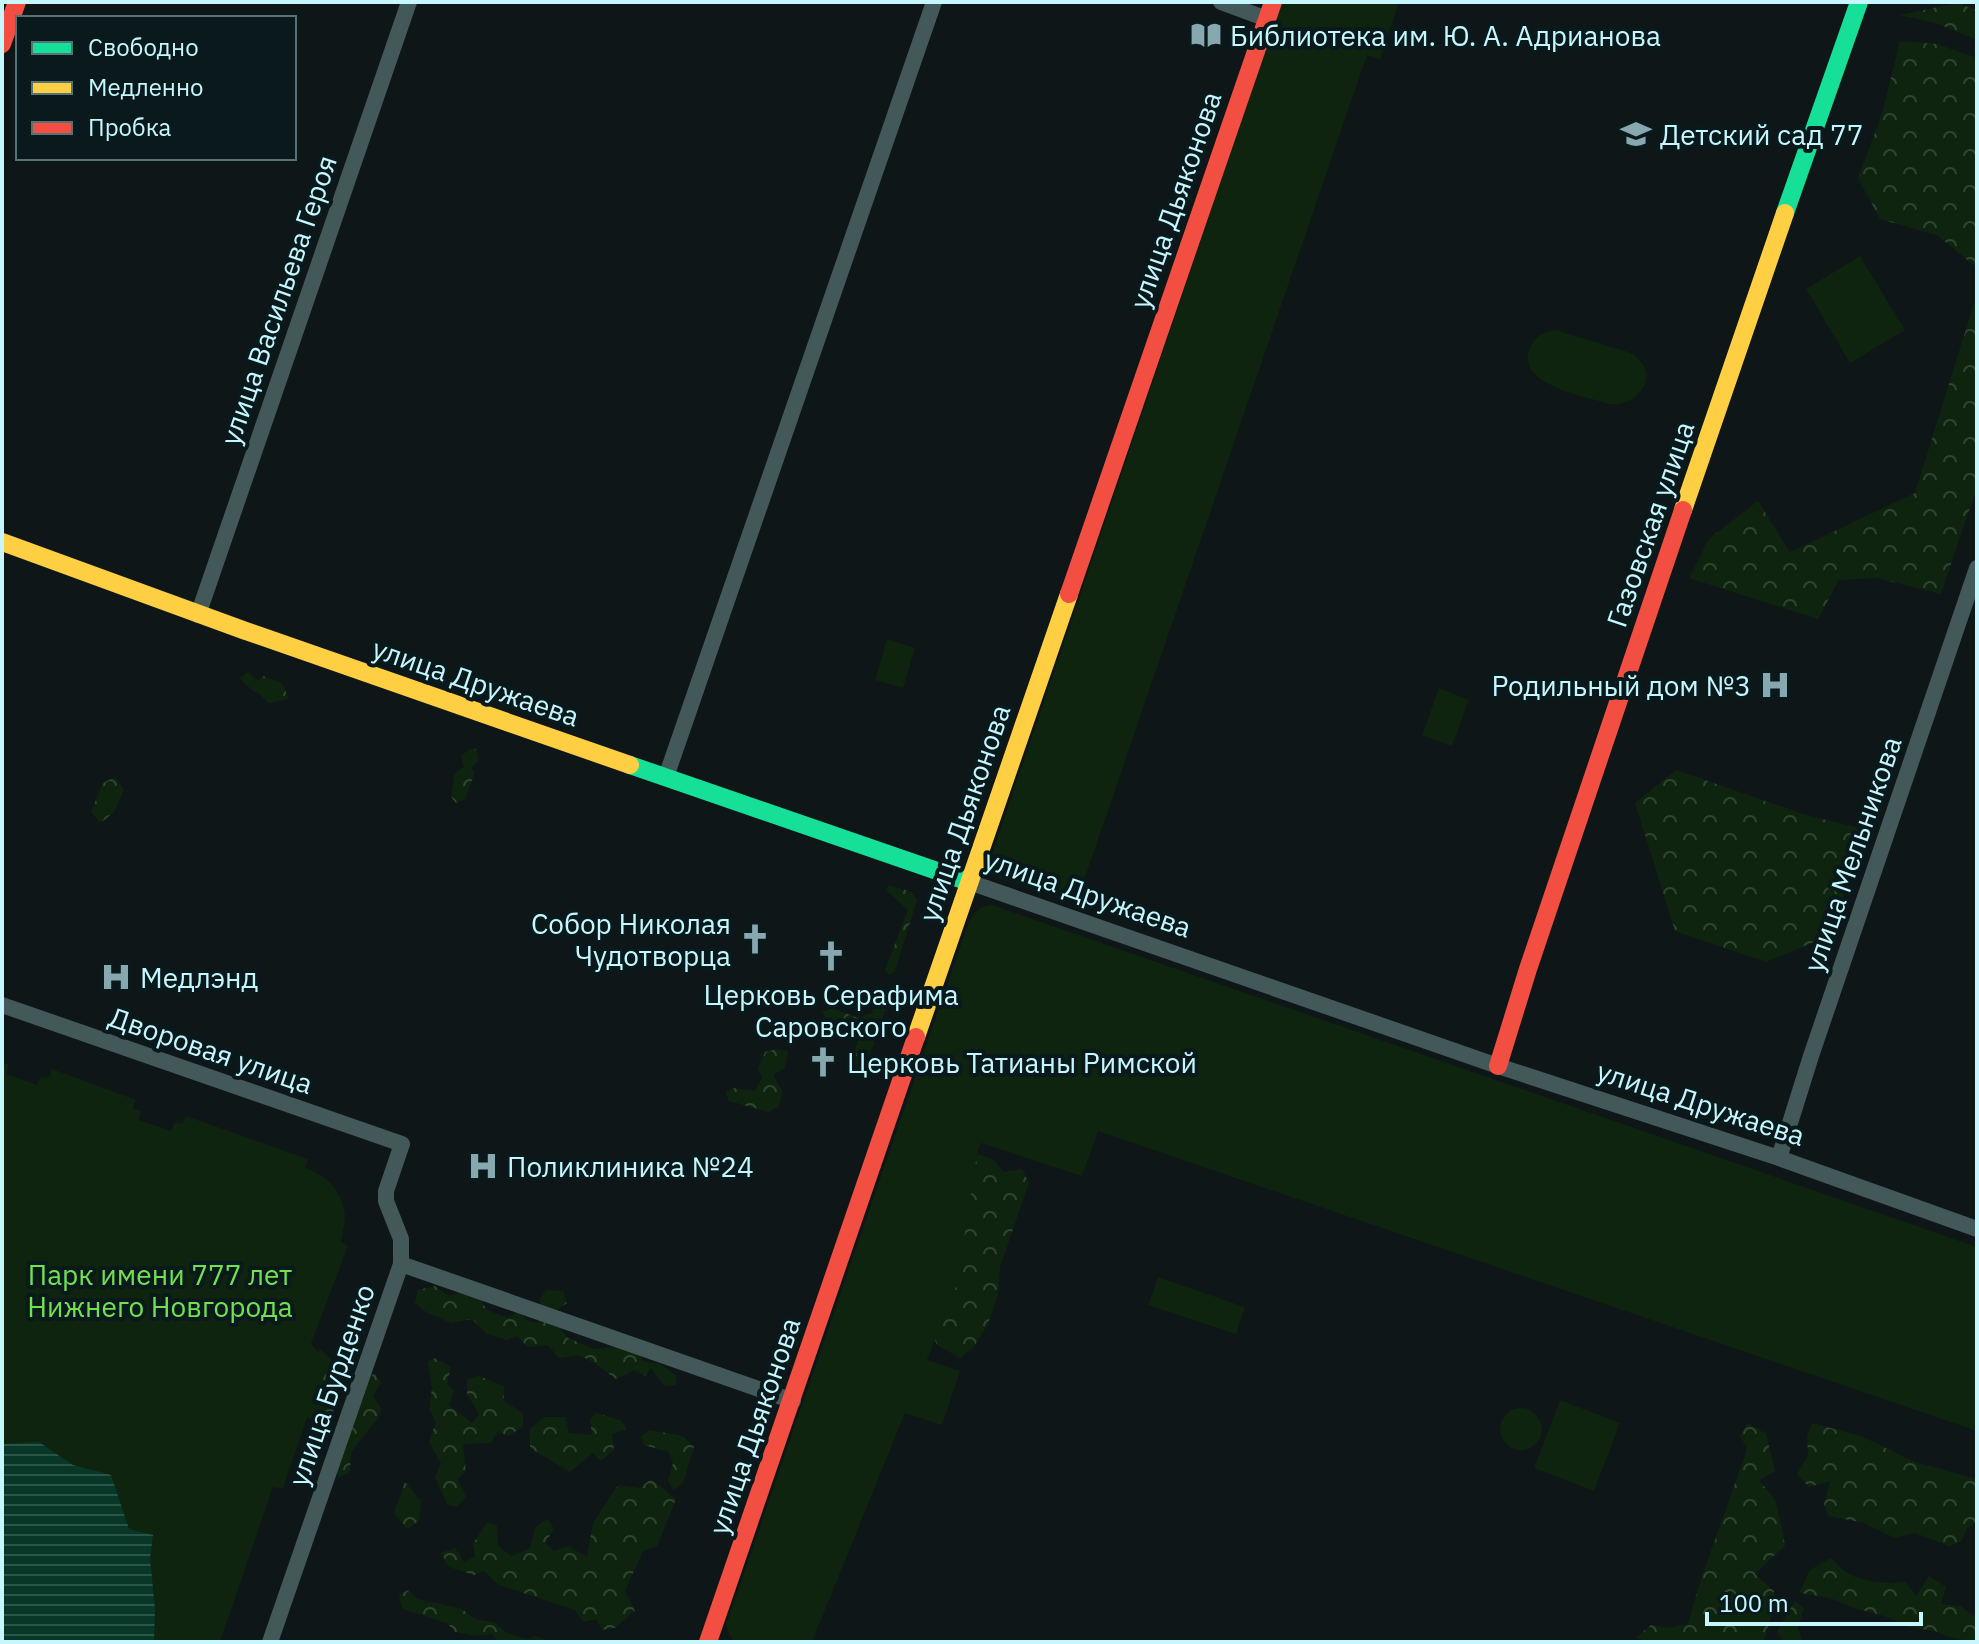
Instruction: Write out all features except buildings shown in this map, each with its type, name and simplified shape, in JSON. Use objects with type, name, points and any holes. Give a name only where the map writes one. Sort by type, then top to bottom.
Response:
[{"type":"street","points":[[2,44],[17,2]]},
{"type":"street","name":"улица Васильева Героя","points":[[198,615],[409,2]]},
{"type":"street","points":[[666,777],[934,2]]},
{"type":"street","points":[[1221,2],[1270,11]]},
{"type":"street","name":"Газовская улица","points":[[1498,1066],[1751,309],[1859,2]]},
{"type":"street","name":"улица Дьяконова","points":[[714,1637],[969,882],[1270,11]]},
{"type":"street","name":"улица Дружаева","points":[[2,542],[198,615],[1498,1066],[1779,1158],[1977,1229]]},
{"type":"street","name":"улица Мельникова","points":[[1779,1158],[1977,568]]},
{"type":"street","name":"Дворовая улица","points":[[2,1005],[402,1144]]},
{"type":"street","name":"улица Бурденко","points":[[270,1642],[401,1264],[401,1239],[386,1201],[386,1191],[402,1144]]},
{"type":"street","points":[[401,1264],[793,1401]]},
{"type":"green space","points":[[1282,2],[1399,2],[1380,59],[1367,55],[1088,869],[1077,892],[1066,901],[1001,879],[993,871],[990,860]]},
{"type":"green space","points":[[1957,3],[1977,10],[1977,40],[1936,23],[1899,15]]},
{"type":"green space","points":[[1900,41],[1937,44],[1977,58],[1977,268],[1937,235],[1880,219],[1858,178],[1882,114]]},
{"type":"green space","points":[[1860,256],[1905,330],[1850,363],[1806,289]]},
{"type":"green space","points":[[1977,294],[1977,487],[1941,594],[1877,578],[1839,580],[1818,619],[1689,578],[1709,539],[1758,501],[1790,552],[1915,493]]},
{"type":"green space","points":[[1555,330],[1634,355],[1646,372],[1643,388],[1629,400],[1609,404],[1569,393],[1542,380],[1532,371],[1528,361],[1530,348],[1540,335]]},
{"type":"green space","points":[[887,639],[915,648],[903,688],[875,680]]},
{"type":"green space","points":[[248,672],[258,681],[263,676],[282,683],[289,699],[268,703],[240,678]]},
{"type":"green space","points":[[1439,688],[1469,700],[1452,746],[1422,735]]},
{"type":"green space","points":[[470,749],[476,749],[478,761],[471,768],[475,772],[465,799],[456,803],[451,797],[454,774],[464,767],[461,756]]},
{"type":"green space","points":[[1676,770],[1803,814],[1867,830],[1829,936],[1766,962],[1675,931],[1635,803]]},
{"type":"green space","points":[[115,777],[124,790],[114,812],[101,823],[91,812],[103,783]]},
{"type":"green space","points":[[889,885],[912,892],[917,900],[895,971],[889,975],[885,970],[908,910],[886,890]]},
{"type":"green space","points":[[992,905],[1977,1247],[1977,1431],[1098,1131],[1082,1176],[981,1143],[957,1284],[927,1360],[960,1371],[942,1425],[905,1413],[812,1642],[734,1642],[726,1625],[969,921],[978,910]]},
{"type":"green space","points":[[885,988],[891,994],[866,1065],[858,1067],[853,1055],[861,1032],[827,1021],[822,1012],[833,1008],[858,1018],[872,1013],[878,993]]},
{"type":"green space","points":[[777,1049],[788,1051],[785,1068],[773,1075],[783,1092],[778,1107],[768,1112],[729,1101],[726,1092],[733,1088],[755,1091],[762,1077],[758,1069],[765,1052]]},
{"type":"green space","name":"Парк имени 777 лет Нижнего Новгорода","points":[[2,1062],[9,1065],[6,1074],[37,1085],[41,1076],[49,1078],[52,1069],[136,1100],[133,1108],[141,1111],[139,1120],[171,1131],[175,1122],[182,1124],[186,1116],[308,1159],[305,1168],[327,1180],[341,1200],[345,1216],[341,1242],[348,1246],[311,1344],[326,1362],[283,1489],[273,1487],[220,1642],[2,1642]]},
{"type":"green space","points":[[977,1154],[993,1159],[1003,1172],[1022,1169],[1029,1183],[1000,1267],[998,1295],[988,1324],[973,1348],[960,1358],[937,1345],[929,1326]]},
{"type":"green space","points":[[1158,1277],[1245,1307],[1236,1334],[1148,1305]]},
{"type":"green space","points":[[435,1286],[449,1296],[467,1290],[478,1295],[487,1310],[507,1318],[519,1311],[528,1321],[537,1323],[547,1313],[539,1301],[546,1290],[563,1291],[567,1303],[558,1309],[554,1320],[568,1338],[594,1349],[627,1346],[639,1350],[643,1361],[660,1364],[676,1375],[676,1385],[664,1386],[651,1368],[645,1376],[634,1370],[616,1379],[578,1355],[559,1358],[548,1345],[528,1347],[517,1336],[507,1340],[487,1334],[472,1319],[451,1323],[426,1312],[415,1303],[418,1290]]},
{"type":"green space","points":[[321,1350],[336,1364],[335,1382],[325,1389],[334,1411],[314,1422],[304,1414],[303,1362]]},
{"type":"green space","points":[[434,1358],[451,1367],[447,1384],[454,1391],[449,1405],[472,1423],[479,1414],[467,1394],[467,1379],[479,1376],[504,1386],[504,1401],[523,1413],[523,1426],[509,1436],[497,1432],[491,1443],[463,1444],[466,1472],[457,1479],[466,1497],[457,1507],[447,1504],[435,1477],[441,1463],[429,1442],[436,1422],[429,1409],[432,1388],[428,1362]]},
{"type":"green space","points":[[375,1374],[381,1383],[373,1396],[381,1408],[378,1418],[351,1452],[350,1472],[338,1478],[335,1460],[348,1446],[345,1431],[364,1377]]},
{"type":"green space","points":[[1560,1400],[1620,1423],[1594,1491],[1534,1468]]},
{"type":"green space","points":[[1521,1408],[1536,1414],[1542,1429],[1536,1444],[1521,1450],[1506,1444],[1500,1429],[1506,1414]]},
{"type":"green space","points":[[596,1413],[622,1421],[626,1429],[612,1434],[614,1450],[601,1461],[593,1453],[570,1472],[530,1448],[530,1429],[544,1417],[565,1417],[569,1433],[592,1435],[590,1420]]},
{"type":"green space","points":[[1748,1423],[1766,1434],[1775,1471],[1759,1480],[1775,1500],[1785,1546],[1755,1574],[1774,1591],[1773,1613],[1763,1642],[1651,1642],[1636,1638],[1651,1625],[1669,1628],[1688,1624],[1747,1448],[1740,1436]]},
{"type":"green space","points":[[1812,1423],[1861,1436],[1915,1462],[1977,1479],[1977,1522],[1967,1528],[1961,1542],[1949,1546],[1915,1533],[1895,1538],[1864,1523],[1829,1516],[1824,1504],[1830,1481],[1809,1487],[1797,1474],[1808,1455],[1807,1436]]},
{"type":"green space","points":[[649,1430],[683,1436],[694,1447],[683,1483],[673,1490],[668,1480],[673,1463],[669,1452],[644,1445],[641,1437]]},
{"type":"green space","points":[[651,1479],[676,1499],[657,1546],[643,1551],[625,1591],[635,1611],[615,1628],[602,1630],[597,1619],[583,1622],[575,1610],[499,1585],[484,1571],[474,1575],[449,1567],[441,1553],[455,1548],[464,1562],[475,1556],[473,1544],[487,1522],[497,1526],[498,1546],[511,1556],[530,1548],[535,1527],[548,1519],[554,1529],[545,1543],[554,1551],[568,1546],[587,1557],[593,1523],[618,1485],[640,1488]]},
{"type":"green space","points":[[405,1482],[421,1501],[419,1521],[407,1529],[394,1513]]},
{"type":"green space","points":[[1831,1558],[1844,1571],[1867,1581],[1905,1582],[1916,1596],[1929,1576],[1946,1587],[1941,1604],[1961,1606],[1973,1616],[1977,1612],[1977,1638],[1970,1641],[1948,1637],[1935,1631],[1913,1628],[1830,1598],[1799,1593],[1810,1570]]},
{"type":"green space","points":[[408,1590],[417,1599],[462,1609],[475,1619],[495,1623],[507,1633],[527,1639],[535,1636],[552,1642],[499,1642],[492,1634],[476,1636],[455,1632],[447,1623],[402,1609],[399,1595]]},
{"type":"green space","points":[[1795,1601],[1804,1609],[1798,1627],[1802,1642],[1783,1642],[1777,1631]]},
{"type":"shaded area","points":[[39,1442],[73,1465],[111,1475],[129,1529],[153,1535],[150,1558],[155,1609],[154,1642],[2,1642],[2,1444]]},
{"type":"traffic: fast","points":[[1785,213],[1859,2]]},
{"type":"traffic: fast","points":[[630,765],[969,882]]},
{"type":"traffic: slow","points":[[1683,510],[1785,213]]},
{"type":"traffic: slow","points":[[2,542],[630,765]]},
{"type":"traffic: slow","points":[[916,1037],[1069,594]]},
{"type":"traffic: jam","points":[[2,44],[17,2]]},
{"type":"traffic: jam","points":[[1069,594],[1273,2]]},
{"type":"traffic: jam","points":[[1498,1066],[1683,510]]},
{"type":"traffic: jam","points":[[708,1642],[916,1037]]},
{"type":"place","name":"Библиотека им. Ю. А. Адрианова","points":[[1206,35]]},
{"type":"place","name":"Детский сад 77","points":[[1636,134]]},
{"type":"place","name":"Родильный дом №3","points":[[1775,685]]},
{"type":"place","name":"Собор Николая Чудотворца","points":[[755,939]]},
{"type":"place","name":"Церковь Серафима Саровского","points":[[831,956]]},
{"type":"place","name":"Медлэнд","points":[[116,977]]},
{"type":"place","name":"Церковь Татианы Римской","points":[[823,1062]]},
{"type":"place","name":"Поликлиника №24","points":[[483,1166]]}]
